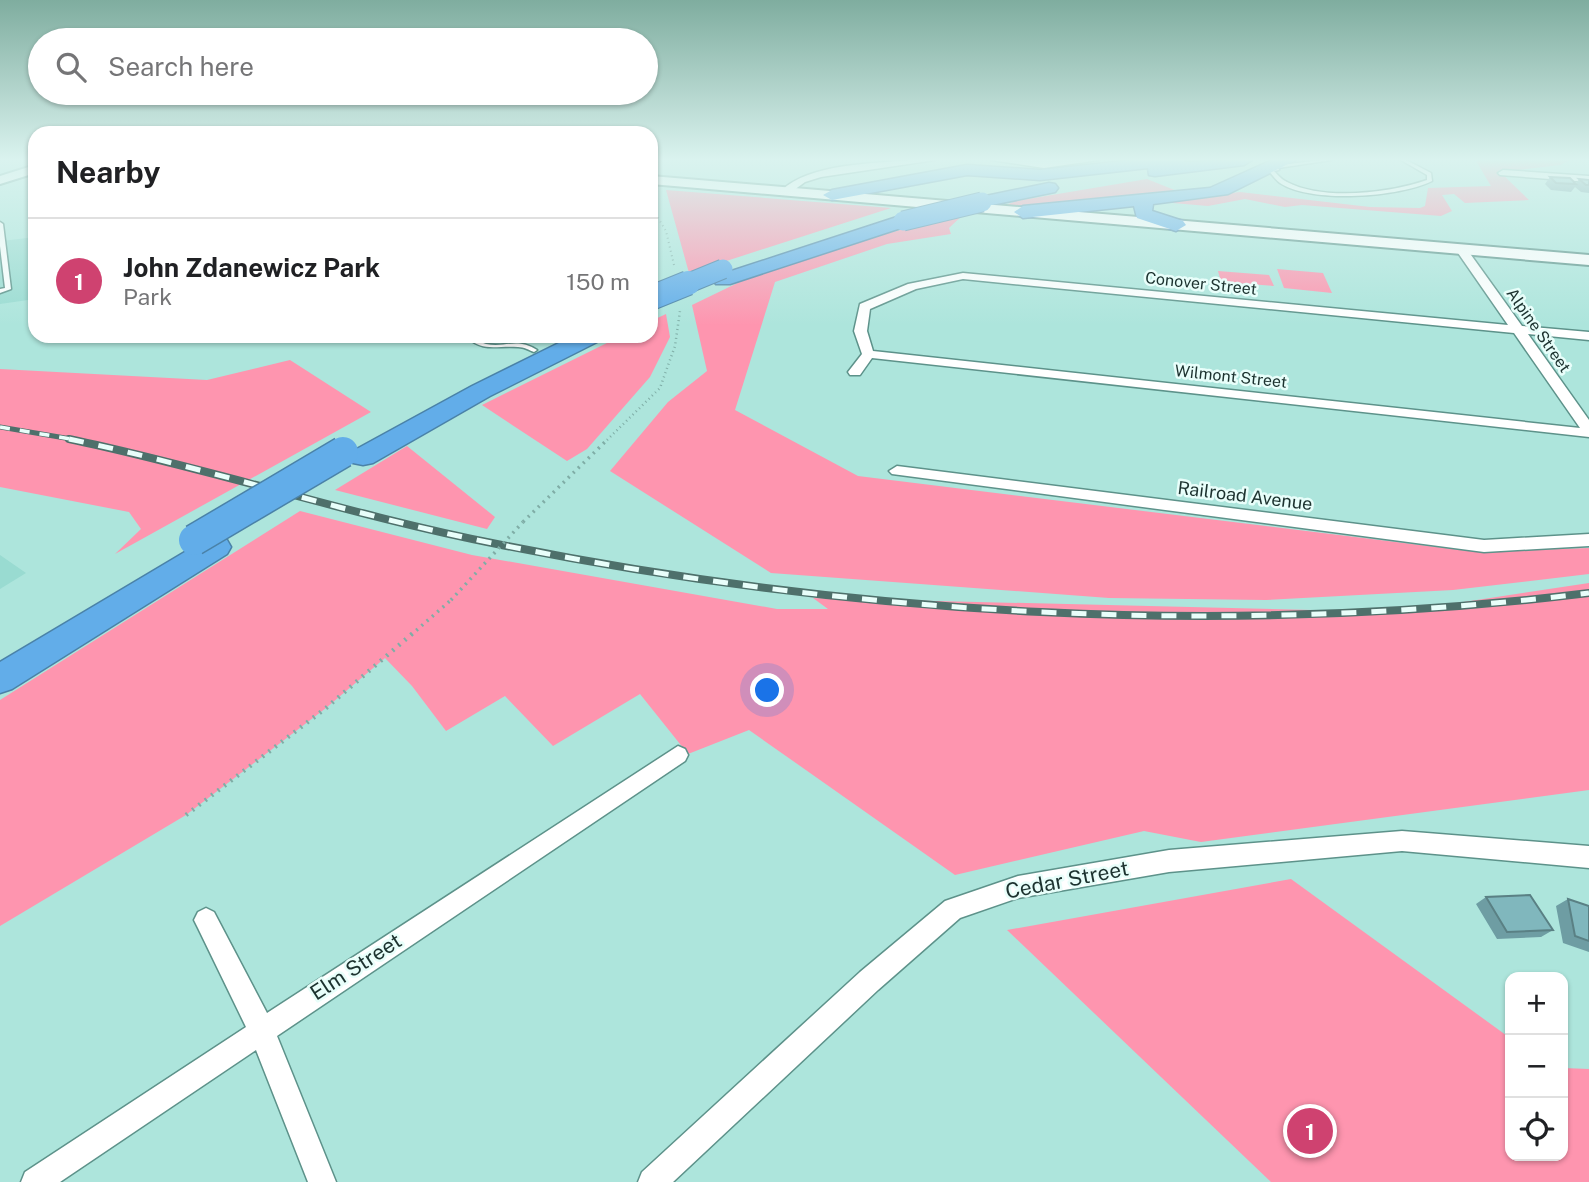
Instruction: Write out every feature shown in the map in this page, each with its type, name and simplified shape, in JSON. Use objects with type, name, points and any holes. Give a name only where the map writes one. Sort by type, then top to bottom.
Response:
[{"type":"highway","points":[[658,306],[723,275],[872,215]]},
{"type":"highway","points":[[1147,215],[1176,225]]},
{"type":"highway","points":[[658,296],[723,275]]},
{"type":"highway","points":[[0,656],[205,543],[353,454],[528,343]]},
{"type":"highway","points":[[353,454],[577,343]]},
{"type":"highway","points":[[0,679],[205,543]]},
{"type":"street","points":[[1060,215],[1589,260]]},
{"type":"street","name":"Alpine Street","points":[[1462,250],[1589,431]]},
{"type":"street","name":"Conover Street","points":[[869,354],[860,342],[860,322],[864,307],[878,299],[946,277],[963,276],[1589,336]]},
{"type":"street","points":[[855,372],[869,354]]},
{"type":"street","name":"Wilmont Street","points":[[869,354],[1589,431]]},
{"type":"street","name":"Railroad Avenue","points":[[897,471],[1484,546],[1589,540]]},
{"type":"street","name":"Elm Street","points":[[35,1182],[261,1029],[678,755]]},
{"type":"street","name":"Cedar Street","points":[[652,1182],[869,981],[953,909],[1018,887],[1169,861],[1283,849],[1402,841],[1589,857]]},
{"type":"street","points":[[206,920],[261,1029],[322,1182]]},
{"type":"lane","points":[[0,224],[2,261],[8,289],[0,290]]},
{"type":"lane","points":[[476,343],[490,348],[528,343]]},
{"type":"path","points":[[658,218],[666,232],[674,268]]},
{"type":"path","points":[[186,815],[327,708],[451,600],[523,523],[660,388],[675,346],[681,300]]},
{"type":"shaded area","points":[[673,215],[869,215],[689,273]]},
{"type":"shaded area","points":[[963,215],[949,228],[951,234],[887,244],[775,282],[735,410],[858,476],[1477,552],[1589,548],[1589,574],[1453,590],[1266,600],[1109,598],[771,573],[610,471],[668,402],[707,371],[692,305],[754,275],[866,239]]},
{"type":"shaded area","points":[[0,224],[2,241],[28,238],[28,300],[0,304]]},
{"type":"shaded area","points":[[1277,269],[1323,273],[1332,293],[1284,288]]},
{"type":"shaded area","points":[[1218,271],[1269,275],[1274,286],[1221,282]]},
{"type":"shaded area","points":[[666,314],[670,337],[650,377],[587,449],[567,461],[482,405],[607,343],[658,343],[658,318]]},
{"type":"shaded area","points":[[290,360],[371,412],[115,554],[141,529],[129,512],[0,487],[0,369],[207,380]]},
{"type":"shaded area","points":[[407,446],[495,517],[487,529],[335,490]]},
{"type":"shaded area","points":[[300,511],[472,555],[777,609],[828,609],[813,598],[1398,612],[1589,583],[1589,790],[1201,842],[1144,831],[955,875],[749,730],[688,754],[640,694],[553,746],[505,696],[446,731],[412,686],[385,658],[326,708],[186,815],[0,926],[0,700]]},
{"type":"shaded area","points":[[0,555],[26,573],[0,589]]},
{"type":"shaded area","points":[[1291,879],[1505,1034],[1505,1161],[1568,1161],[1568,1068],[1589,1069],[1589,1182],[1271,1182],[1007,930]]},
{"type":"building","points":[[1530,895],[1553,930],[1507,932],[1486,897]]},
{"type":"building","points":[[1568,899],[1589,906],[1589,941],[1575,936]]},
{"type":"railway","points":[[0,427],[77,440]]},
{"type":"railway","points":[[69,439],[390,520],[497,544],[632,569],[767,588],[904,603],[1041,612],[1179,616],[1316,614],[1453,606],[1589,593]]},
{"type":"place","name":"John Zdanewicz Park","points":[[1310,1131]]}]
